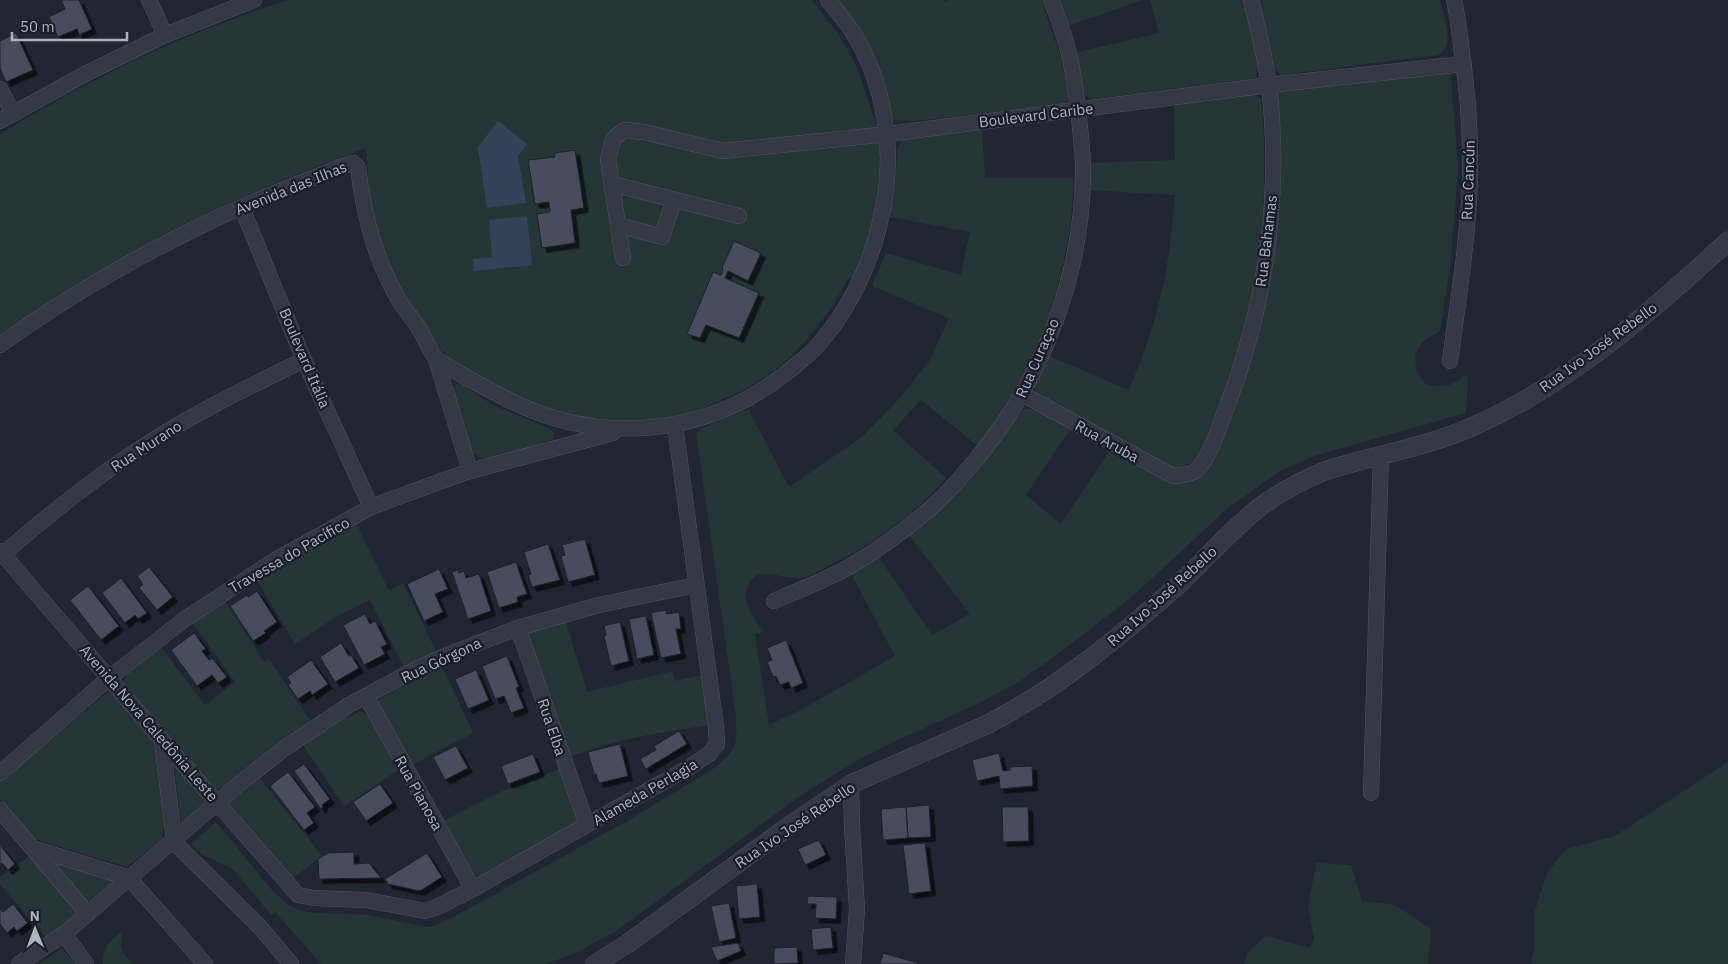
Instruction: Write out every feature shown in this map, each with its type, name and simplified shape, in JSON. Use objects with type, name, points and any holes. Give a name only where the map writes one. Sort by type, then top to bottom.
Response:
[{"type":"street","points":[[149,0],[165,35]]},
{"type":"street","points":[[0,121],[87,73],[165,35],[254,0]]},
{"type":"street","name":"Avenida das Ilhas","points":[[0,345],[54,308],[130,263],[218,218],[353,163],[358,168],[367,224],[384,272],[436,359],[471,380],[536,413],[582,425],[628,429],[675,425],[737,403],[773,384],[819,344],[835,323],[858,285],[882,221],[888,172],[888,134],[878,90],[858,40],[828,0]]},
{"type":"street","name":"Rua Curaçao","points":[[774,601],[846,568],[878,548],[934,506],[986,448],[1008,417],[1022,394],[1049,339],[1065,290],[1076,244],[1083,164],[1074,74],[1065,38],[1050,0]]},
{"type":"street","name":"Rua Bahamas","points":[[1195,472],[1206,457],[1243,364],[1257,311],[1266,255],[1272,198],[1272,127],[1269,85],[1251,0]]},
{"type":"street","name":"Rua Cancún","points":[[1450,361],[1465,247],[1470,180],[1470,127],[1464,64],[1454,0]]},
{"type":"street","name":"Boulevard Caribe","points":[[612,184],[608,160],[613,139],[624,130],[644,132],[724,151],[888,134],[1269,85],[1464,64]]},
{"type":"street","points":[[0,89],[13,113]]},
{"type":"street","points":[[623,258],[612,184],[739,216]]},
{"type":"street","points":[[618,225],[662,237],[674,200]]},
{"type":"street","name":"Boulevard Itália","points":[[242,208],[304,360],[372,507]]},
{"type":"street","name":"Rua Ivo José Rebello","points":[[595,964],[627,944],[792,824],[851,784],[986,725],[1026,702],[1126,630],[1185,578],[1245,519],[1267,502],[1304,480],[1324,471],[1465,430],[1551,384],[1650,311],[1728,241]]},
{"type":"street","points":[[436,359],[470,471]]},
{"type":"street","name":"Rua Murano","points":[[1,552],[77,492],[140,448],[219,402],[304,360]]},
{"type":"street","name":"Rua Aruba","points":[[1022,394],[1173,476],[1195,472]]},
{"type":"street","name":"Alameda Perlagia","points":[[298,895],[314,898],[366,900],[426,911],[437,908],[587,826],[709,754],[717,744],[716,727],[675,425]]},
{"type":"street","name":"Travessa do Pacífico","points":[[0,773],[110,678],[184,619],[275,560],[372,507],[470,471],[628,429]]},
{"type":"street","points":[[1371,793],[1381,454]]},
{"type":"street","name":"Avenida Nova Caledônia Leste","points":[[1,552],[298,895]]},
{"type":"street","name":"Rua Górgona","points":[[19,964],[64,934],[217,802],[313,728],[349,705],[418,668],[518,628],[599,605],[696,585]]},
{"type":"street","name":"Rua Elba","points":[[518,628],[587,826]]},
{"type":"street","name":"Rua Pianosa","points":[[366,696],[473,889]]},
{"type":"street","points":[[162,740],[174,840],[259,926],[291,964]]},
{"type":"street","points":[[851,784],[857,909],[852,964]]},
{"type":"street","points":[[0,810],[88,914]]},
{"type":"street","points":[[32,848],[128,878],[205,964]]},
{"type":"street","points":[[64,934],[86,964]]},
{"type":"shaded area","points":[[288,0],[812,0],[837,32],[848,50],[858,70],[877,126],[880,149],[878,198],[867,250],[854,278],[849,278],[830,310],[804,343],[783,364],[743,390],[701,409],[654,421],[605,422],[556,413],[489,383],[448,357],[434,342],[391,274],[370,205],[366,148],[302,172],[219,208],[172,231],[97,273],[0,337],[0,134],[76,90],[155,51],[221,24]]},
{"type":"shaded area","points":[[837,0],[943,0],[944,2],[948,0],[1041,0],[1059,52],[1068,99],[1063,104],[915,121],[893,120]]},
{"type":"shaded area","points":[[1057,0],[1142,0],[1068,26]]},
{"type":"shaded area","points":[[1150,0],[1243,0],[1259,67],[1256,78],[1093,99],[1087,97],[1083,93],[1074,53],[1159,33]]},
{"type":"shaded area","points":[[1256,0],[1440,0],[1447,30],[1446,45],[1438,55],[1281,75],[1276,70],[1268,52]]},
{"type":"shaded area","points":[[1449,71],[1451,76],[1458,167],[1451,261],[1440,331],[1422,342],[1415,355],[1416,370],[1426,385],[1448,386],[1468,375],[1466,413],[1314,456],[1280,471],[1228,508],[1133,596],[1017,683],[853,763],[800,796],[615,932],[573,954],[546,964],[321,964],[275,912],[271,915],[233,869],[203,855],[191,844],[216,822],[272,890],[287,904],[301,911],[369,915],[427,927],[437,925],[455,916],[631,819],[723,761],[735,745],[736,716],[696,433],[698,430],[748,409],[789,487],[862,437],[899,399],[930,360],[949,318],[872,286],[886,253],[961,275],[970,232],[890,217],[898,148],[902,140],[982,130],[985,178],[1073,178],[1071,215],[1066,251],[1058,286],[1047,320],[1033,352],[999,415],[978,446],[921,400],[893,430],[946,478],[934,492],[892,528],[862,548],[806,577],[792,578],[762,574],[751,580],[747,587],[746,601],[748,608],[764,632],[755,634],[769,725],[801,710],[895,656],[850,572],[878,556],[932,635],[970,614],[908,534],[971,476],[1019,411],[1032,409],[1039,411],[1071,428],[1026,495],[1061,524],[1109,452],[1168,480],[1218,449],[1255,347],[1270,273],[1280,202],[1277,96],[1279,92],[1328,84]]},
{"type":"shaded area","points":[[1254,94],[1261,99],[1264,140],[1264,182],[1262,222],[1250,302],[1228,381],[1204,444],[1195,459],[1189,464],[1173,468],[1036,394],[1034,385],[1049,356],[1129,390],[1147,343],[1160,300],[1168,255],[1175,195],[1090,190],[1090,163],[1175,160],[1174,104]]},
{"type":"shaded area","points":[[460,383],[493,405],[552,430],[555,434],[553,439],[498,457],[482,458],[478,456],[472,452],[452,394],[455,384]]},
{"type":"shaded area","points":[[357,525],[389,591],[403,583],[437,653],[404,667],[370,600],[334,618],[295,644],[256,579],[326,538]]},
{"type":"shaded area","points":[[224,600],[264,662],[269,659],[311,722],[253,763],[224,787],[216,789],[212,787],[126,688],[123,682],[128,673],[161,647],[205,705],[235,682],[192,622]]},
{"type":"shaded area","points":[[565,619],[587,692],[673,671],[675,681],[702,675],[709,725],[656,733],[621,741],[570,757],[529,636],[530,630]]},
{"type":"shaded area","points":[[442,666],[473,733],[412,765],[378,706],[378,701],[391,692]]},
{"type":"shaded area","points":[[109,691],[113,691],[156,743],[164,822],[162,839],[127,867],[35,839],[0,799],[0,780]]},
{"type":"shaded area","points":[[361,711],[367,715],[398,770],[344,806],[303,745],[337,722]]},
{"type":"shaded area","points":[[1728,762],[1728,964],[1531,964],[1534,948],[1534,914],[1547,873],[1566,849],[1615,836]]},
{"type":"shaded area","points":[[174,764],[205,799],[205,804],[181,823]]},
{"type":"shaded area","points":[[559,769],[576,816],[576,825],[479,877],[475,875],[443,821],[500,792]]},
{"type":"shaded area","points":[[258,776],[322,856],[292,879],[229,804],[231,799]]},
{"type":"shaded area","points":[[31,855],[77,910],[75,918],[45,937],[0,884],[0,877]]},
{"type":"shaded area","points":[[1316,863],[1351,865],[1362,901],[1395,905],[1431,929],[1428,964],[1244,964],[1248,952],[1266,936],[1310,948],[1314,939],[1308,907]]},
{"type":"shaded area","points":[[57,864],[113,881],[91,901],[86,900]]},
{"type":"shaded area","points":[[121,932],[123,951],[133,964],[103,964],[107,945]]},
{"type":"shaded area","points":[[62,948],[75,964],[40,964]]},
{"type":"water","points":[[498,121],[527,144],[518,156],[526,203],[487,208],[478,147]]},
{"type":"water","points":[[527,216],[532,265],[474,271],[473,259],[492,257],[489,220]]},
{"type":"building","points":[[61,0],[79,0],[92,29],[79,35],[77,29],[58,37],[49,17],[65,9]]},
{"type":"building","points":[[16,33],[33,70],[6,82],[0,68],[0,41]]},
{"type":"building","points":[[575,150],[584,208],[571,210],[575,243],[542,248],[537,214],[550,212],[549,202],[535,204],[528,160],[555,157],[554,153]]},
{"type":"building","points":[[734,241],[761,253],[748,281],[728,271],[725,278],[759,293],[739,338],[706,325],[700,338],[687,334],[713,272],[721,275],[722,268]]},
{"type":"building","points":[[585,539],[595,575],[568,582],[561,556],[565,555],[562,545]]},
{"type":"building","points":[[548,544],[560,580],[532,587],[528,575],[531,574],[524,552]]},
{"type":"building","points":[[516,562],[527,594],[517,597],[518,602],[499,608],[487,572]]},
{"type":"building","points":[[149,567],[173,597],[157,610],[139,588],[143,584],[137,576]]},
{"type":"building","points":[[439,569],[448,589],[435,594],[443,612],[424,621],[407,584]]},
{"type":"building","points":[[458,570],[459,573],[464,571],[466,578],[479,574],[491,611],[468,619],[452,572]]},
{"type":"building","points":[[121,578],[147,613],[138,619],[135,615],[125,623],[102,593]]},
{"type":"building","points":[[88,586],[119,626],[101,640],[70,600]]},
{"type":"building","points":[[257,591],[277,622],[264,631],[266,633],[253,641],[230,606]]},
{"type":"building","points":[[666,610],[667,614],[679,612],[681,629],[676,629],[681,654],[661,658],[651,613]]},
{"type":"building","points":[[365,614],[370,624],[375,621],[387,644],[381,647],[385,654],[364,665],[343,625]]},
{"type":"building","points":[[646,616],[654,655],[637,659],[629,619]]},
{"type":"building","points":[[620,622],[629,661],[611,666],[604,636],[606,635],[604,626]]},
{"type":"building","points":[[194,633],[206,649],[202,651],[209,660],[212,658],[227,677],[218,683],[212,675],[197,686],[171,650]]},
{"type":"building","points":[[786,640],[803,683],[791,688],[789,682],[780,685],[776,676],[773,677],[767,662],[772,660],[767,648]]},
{"type":"building","points":[[341,643],[359,668],[335,682],[320,657]]},
{"type":"building","points":[[507,656],[519,687],[516,688],[524,708],[511,713],[504,696],[495,699],[482,666]]},
{"type":"building","points":[[311,660],[328,684],[312,695],[310,691],[298,699],[288,685],[291,683],[287,677]]},
{"type":"building","points":[[476,670],[489,700],[468,709],[455,679]]},
{"type":"building","points":[[679,731],[687,744],[646,769],[640,759],[656,750],[654,746]]},
{"type":"building","points":[[620,744],[628,776],[599,783],[596,774],[594,774],[588,752]]},
{"type":"building","points":[[456,746],[468,768],[445,780],[433,757]]},
{"type":"building","points":[[999,753],[1003,771],[1010,770],[1010,767],[1032,766],[1033,786],[1000,789],[999,776],[977,781],[972,760]]},
{"type":"building","points":[[533,754],[540,772],[508,784],[501,766]]},
{"type":"building","points":[[304,764],[330,799],[322,805],[321,809],[294,771]]},
{"type":"building","points":[[288,772],[315,807],[307,813],[314,823],[304,830],[270,786]]},
{"type":"building","points":[[380,784],[393,803],[366,821],[353,802]]},
{"type":"building","points":[[929,805],[931,837],[908,838],[906,807]]},
{"type":"building","points":[[906,807],[908,838],[883,840],[881,809]]},
{"type":"building","points":[[1002,807],[1028,807],[1029,841],[1003,842]]},
{"type":"building","points":[[819,840],[826,855],[805,865],[798,849]]},
{"type":"building","points":[[925,843],[931,891],[909,894],[903,845]]},
{"type":"building","points":[[0,845],[15,864],[8,870],[2,863],[0,864]]},
{"type":"building","points":[[354,852],[354,864],[369,863],[381,878],[319,879],[318,859],[328,853]]},
{"type":"building","points":[[427,853],[442,877],[420,891],[388,884],[385,879]]},
{"type":"building","points":[[757,884],[760,917],[739,919],[736,886]]},
{"type":"building","points":[[808,896],[837,897],[836,919],[815,918],[816,904],[807,904]]},
{"type":"building","points":[[729,903],[736,938],[719,942],[711,906]]},
{"type":"building","points":[[13,904],[28,923],[17,931],[14,927],[7,933],[0,924],[0,908],[3,912]]},
{"type":"building","points":[[831,927],[833,948],[813,950],[811,929]]},
{"type":"building","points":[[738,943],[741,951],[717,961],[711,947]]},
{"type":"building","points":[[797,947],[798,963],[774,964],[774,948]]},
{"type":"building","points":[[883,953],[918,963],[880,964]]}]
